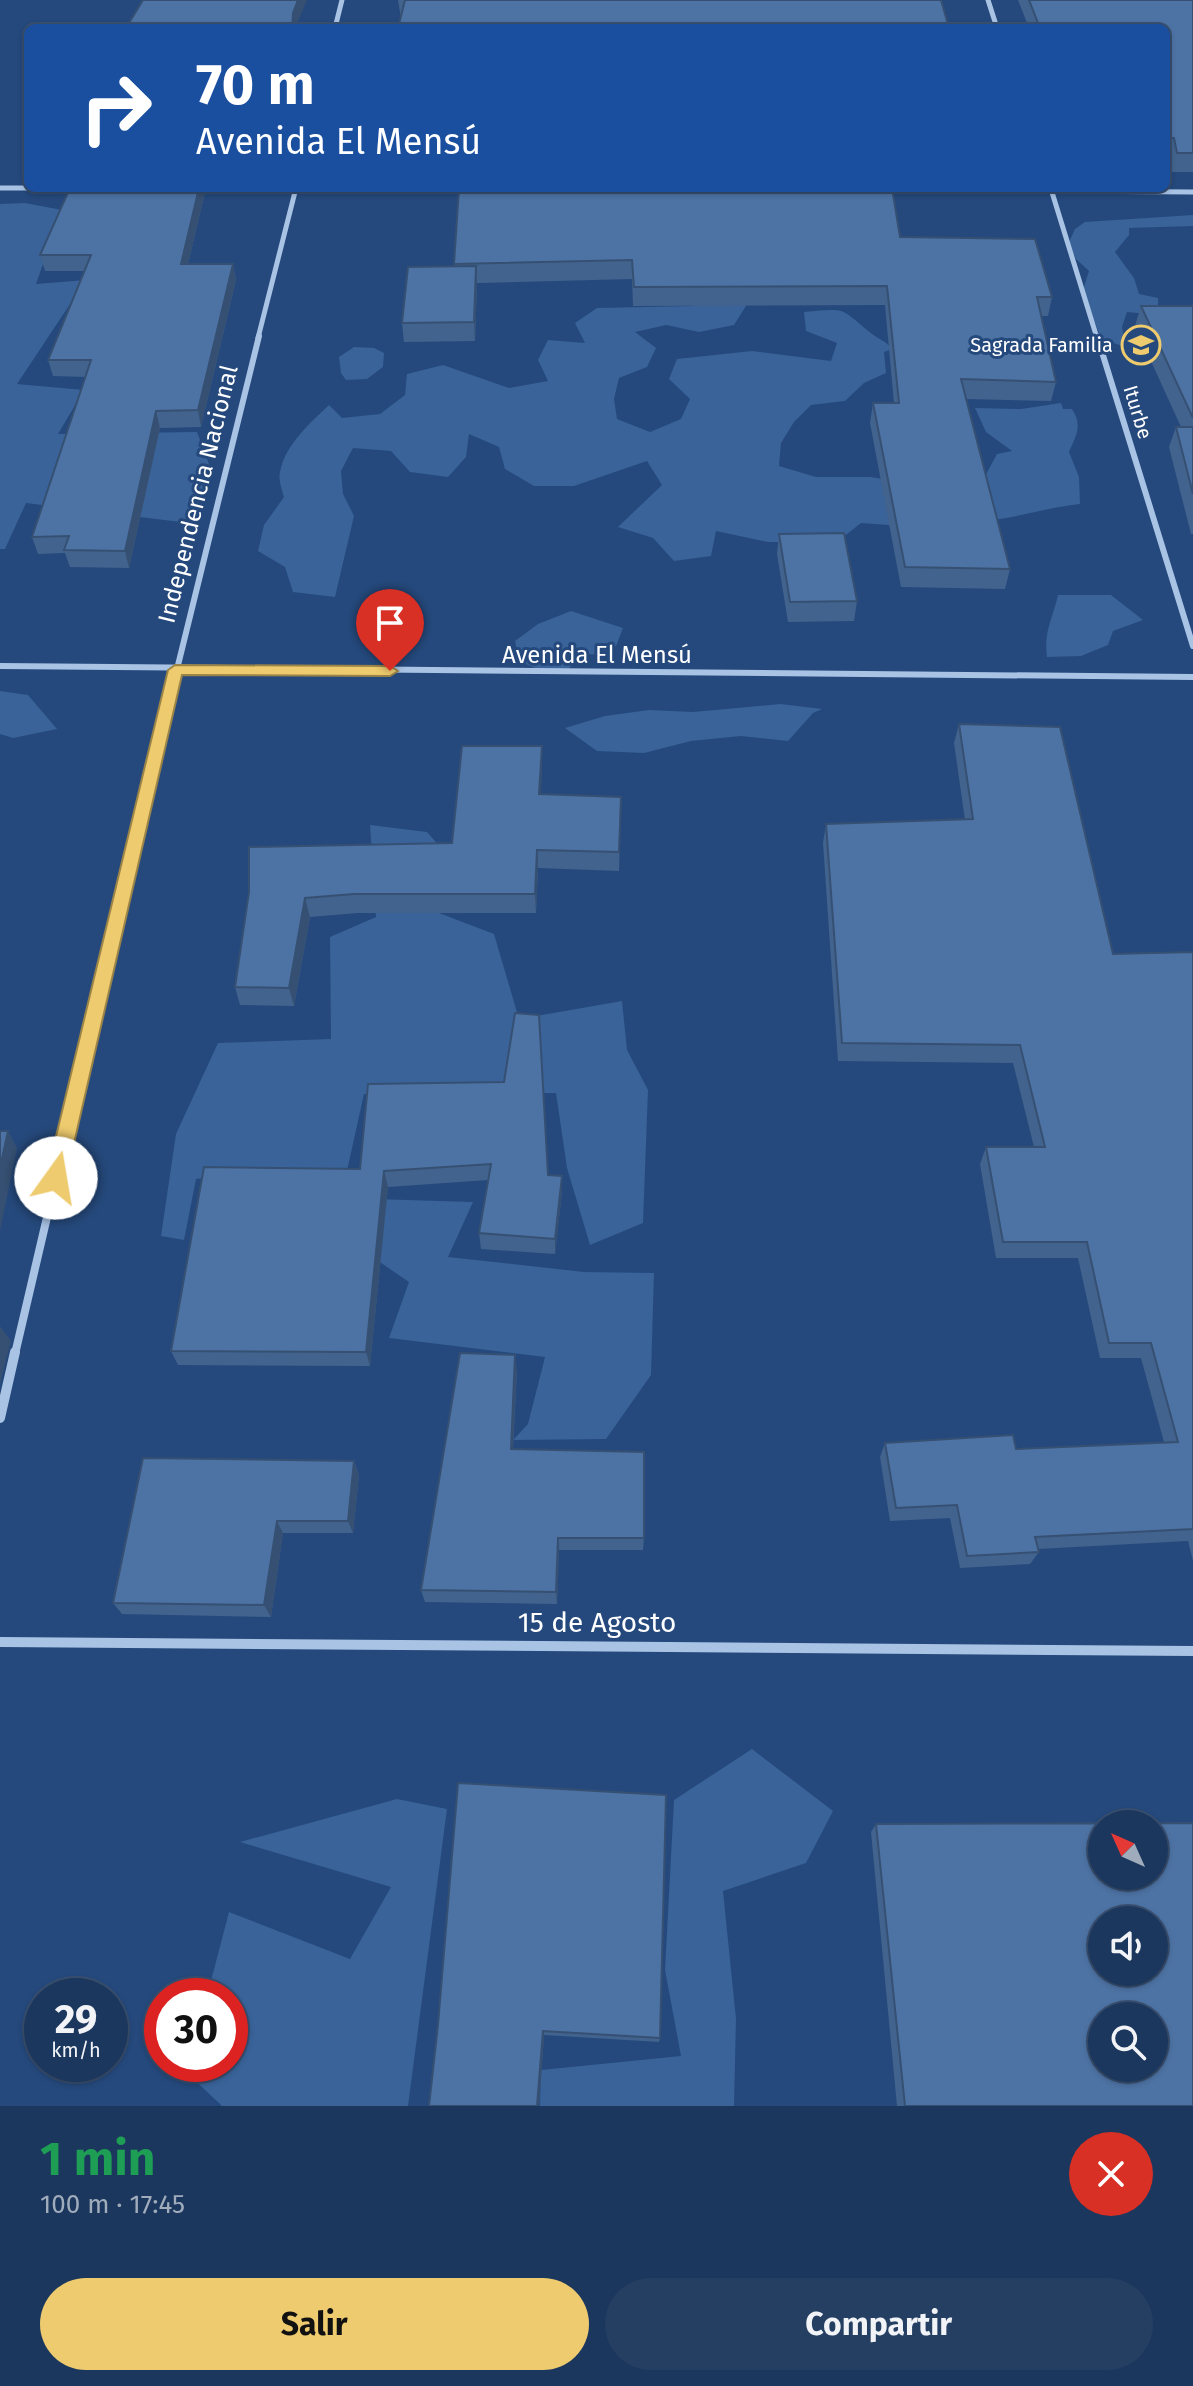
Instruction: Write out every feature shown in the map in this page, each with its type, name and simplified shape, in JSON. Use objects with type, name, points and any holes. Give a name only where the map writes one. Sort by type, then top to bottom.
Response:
[{"type":"street","points":[[336,24],[342,0]]},
{"type":"street","points":[[988,0],[996,24]]},
{"type":"street","points":[[0,188],[24,188]]},
{"type":"street","name":"Independencia Nacional","points":[[0,1418],[175,670],[295,192]]},
{"type":"street","name":"Iturbe","points":[[1053,192],[1193,646]]},
{"type":"street","points":[[1170,192],[1193,192]]},
{"type":"street","name":"Avenida El Mensú","points":[[0,666],[1193,677]]},
{"type":"street","name":"15 de Agosto","points":[[0,1642],[1193,1651]]},
{"type":"shaded area","points":[[25,203],[62,210],[36,284],[86,280],[17,384],[84,390],[58,434],[197,432],[212,472],[197,524],[26,503],[5,549],[0,549],[0,204]]},
{"type":"shaded area","points":[[1193,215],[1193,226],[1129,228],[1129,235],[1115,252],[1134,278],[1139,294],[1158,298],[1158,315],[1127,312],[1122,327],[1126,347],[1101,339],[1083,290],[1089,271],[1076,259],[1069,242],[1075,229],[1085,222]]},
{"type":"shaded area","points":[[729,288],[746,306],[734,325],[699,332],[666,325],[635,332],[656,348],[647,367],[619,378],[614,399],[617,419],[650,432],[681,419],[690,399],[669,379],[677,359],[752,351],[831,361],[837,343],[806,331],[804,312],[837,310],[892,349],[884,352],[886,373],[864,383],[845,401],[811,405],[794,422],[781,443],[779,466],[816,477],[870,477],[955,490],[984,478],[997,454],[1012,451],[986,432],[975,408],[1021,409],[1061,403],[1063,409],[1072,409],[1077,420],[1077,430],[1069,452],[1079,477],[1080,504],[952,525],[861,523],[837,542],[768,542],[716,531],[711,556],[674,561],[653,538],[618,527],[662,485],[647,461],[574,486],[534,486],[505,469],[499,447],[469,434],[466,457],[448,477],[410,472],[391,451],[353,448],[341,471],[343,494],[354,516],[335,597],[293,592],[285,567],[258,551],[264,525],[284,497],[280,475],[287,453],[299,435],[329,405],[342,418],[380,414],[405,395],[407,374],[443,365],[509,388],[548,381],[538,360],[548,340],[585,343],[575,323],[597,308],[693,306]]},
{"type":"shaded area","points":[[354,347],[374,348],[384,353],[383,367],[367,379],[346,380],[341,373],[339,357]]},
{"type":"shaded area","points":[[1058,595],[1111,595],[1143,620],[1113,631],[1108,645],[1081,656],[1047,657],[1048,632]]},
{"type":"shaded area","points":[[571,611],[623,628],[616,646],[605,655],[584,654],[565,672],[544,672],[519,661],[515,641],[538,624]]},
{"type":"shaded area","points":[[0,691],[28,695],[57,729],[13,738],[0,734]]},
{"type":"shaded area","points":[[781,704],[822,709],[813,713],[788,741],[741,736],[691,741],[644,753],[597,751],[565,728],[605,716],[649,710],[693,712]]},
{"type":"shaded area","points":[[370,825],[427,832],[442,849],[439,913],[494,934],[519,1019],[622,1001],[627,1050],[648,1090],[643,1223],[590,1245],[567,1168],[556,1093],[364,1094],[341,1198],[473,1202],[448,1257],[584,1272],[654,1273],[651,1375],[606,1439],[513,1440],[528,1424],[545,1357],[389,1338],[409,1282],[362,1250],[298,1168],[196,1179],[184,1240],[161,1236],[176,1134],[218,1043],[331,1039],[330,937],[376,917]]},
{"type":"shaded area","points":[[752,1749],[833,1811],[806,1863],[723,1891],[736,2019],[734,2106],[540,2106],[541,2070],[681,2056],[665,1970],[674,1800]]},
{"type":"shaded area","points":[[397,1799],[447,1809],[408,2106],[222,2106],[197,2082],[248,2082],[248,1978],[212,1978],[229,1912],[350,1959],[391,1887],[240,1842]]},
{"type":"building","points":[[143,0],[298,0],[292,24],[128,24]]},
{"type":"building","points":[[405,0],[941,0],[948,24],[399,24]]},
{"type":"building","points":[[1029,0],[1193,0],[1193,153],[1177,153],[1174,138],[1170,138],[1170,24],[1038,24]]},
{"type":"building","points":[[68,192],[198,192],[181,264],[233,264],[198,410],[156,411],[125,551],[64,550],[69,536],[32,537],[91,360],[48,360],[91,255],[40,255]]},
{"type":"building","points":[[459,192],[893,192],[900,237],[1035,239],[1052,297],[1037,297],[1056,382],[961,379],[1010,569],[905,567],[873,403],[899,403],[887,286],[634,287],[632,260],[454,264]]},
{"type":"building","points":[[476,266],[474,322],[402,323],[408,267]]},
{"type":"building","points":[[1141,306],[1193,306],[1193,418]]},
{"type":"building","points":[[1176,427],[1193,427],[1193,494]]},
{"type":"building","points":[[844,533],[857,601],[790,602],[779,534]]},
{"type":"building","points":[[959,724],[1060,727],[1113,954],[1193,952],[1193,1529],[1035,1537],[1039,1552],[967,1556],[957,1505],[896,1508],[885,1443],[1013,1435],[1016,1449],[1178,1442],[1151,1343],[1109,1343],[1087,1242],[1003,1242],[986,1147],[1045,1147],[1020,1045],[842,1043],[826,824],[973,819]]},
{"type":"building","points":[[462,746],[542,746],[539,794],[621,797],[619,852],[537,850],[535,894],[354,894],[305,898],[289,988],[235,987],[249,892],[249,847],[452,843]]},
{"type":"building","points":[[515,1013],[539,1015],[548,1175],[562,1176],[555,1239],[479,1233],[491,1164],[384,1171],[366,1352],[171,1351],[204,1167],[360,1169],[368,1084],[504,1082]]},
{"type":"building","points":[[0,1131],[8,1131],[0,1168]]},
{"type":"building","points":[[460,1353],[515,1355],[511,1449],[644,1452],[644,1538],[558,1538],[556,1592],[421,1590]]},
{"type":"building","points":[[143,1458],[354,1461],[348,1521],[277,1521],[264,1605],[113,1603]]},
{"type":"building","points":[[458,1783],[666,1795],[660,2038],[543,2031],[537,2106],[429,2106]]},
{"type":"building","points":[[1088,1823],[1088,1890],[1168,1890],[1168,1823],[1193,1823],[1193,2106],[905,2106],[876,1824]]},
{"type":"place","name":"Sagrada Familia","points":[[1141,345]]},
{"type":"route","points":[[56,1178],[175,670],[390,671]]}]
